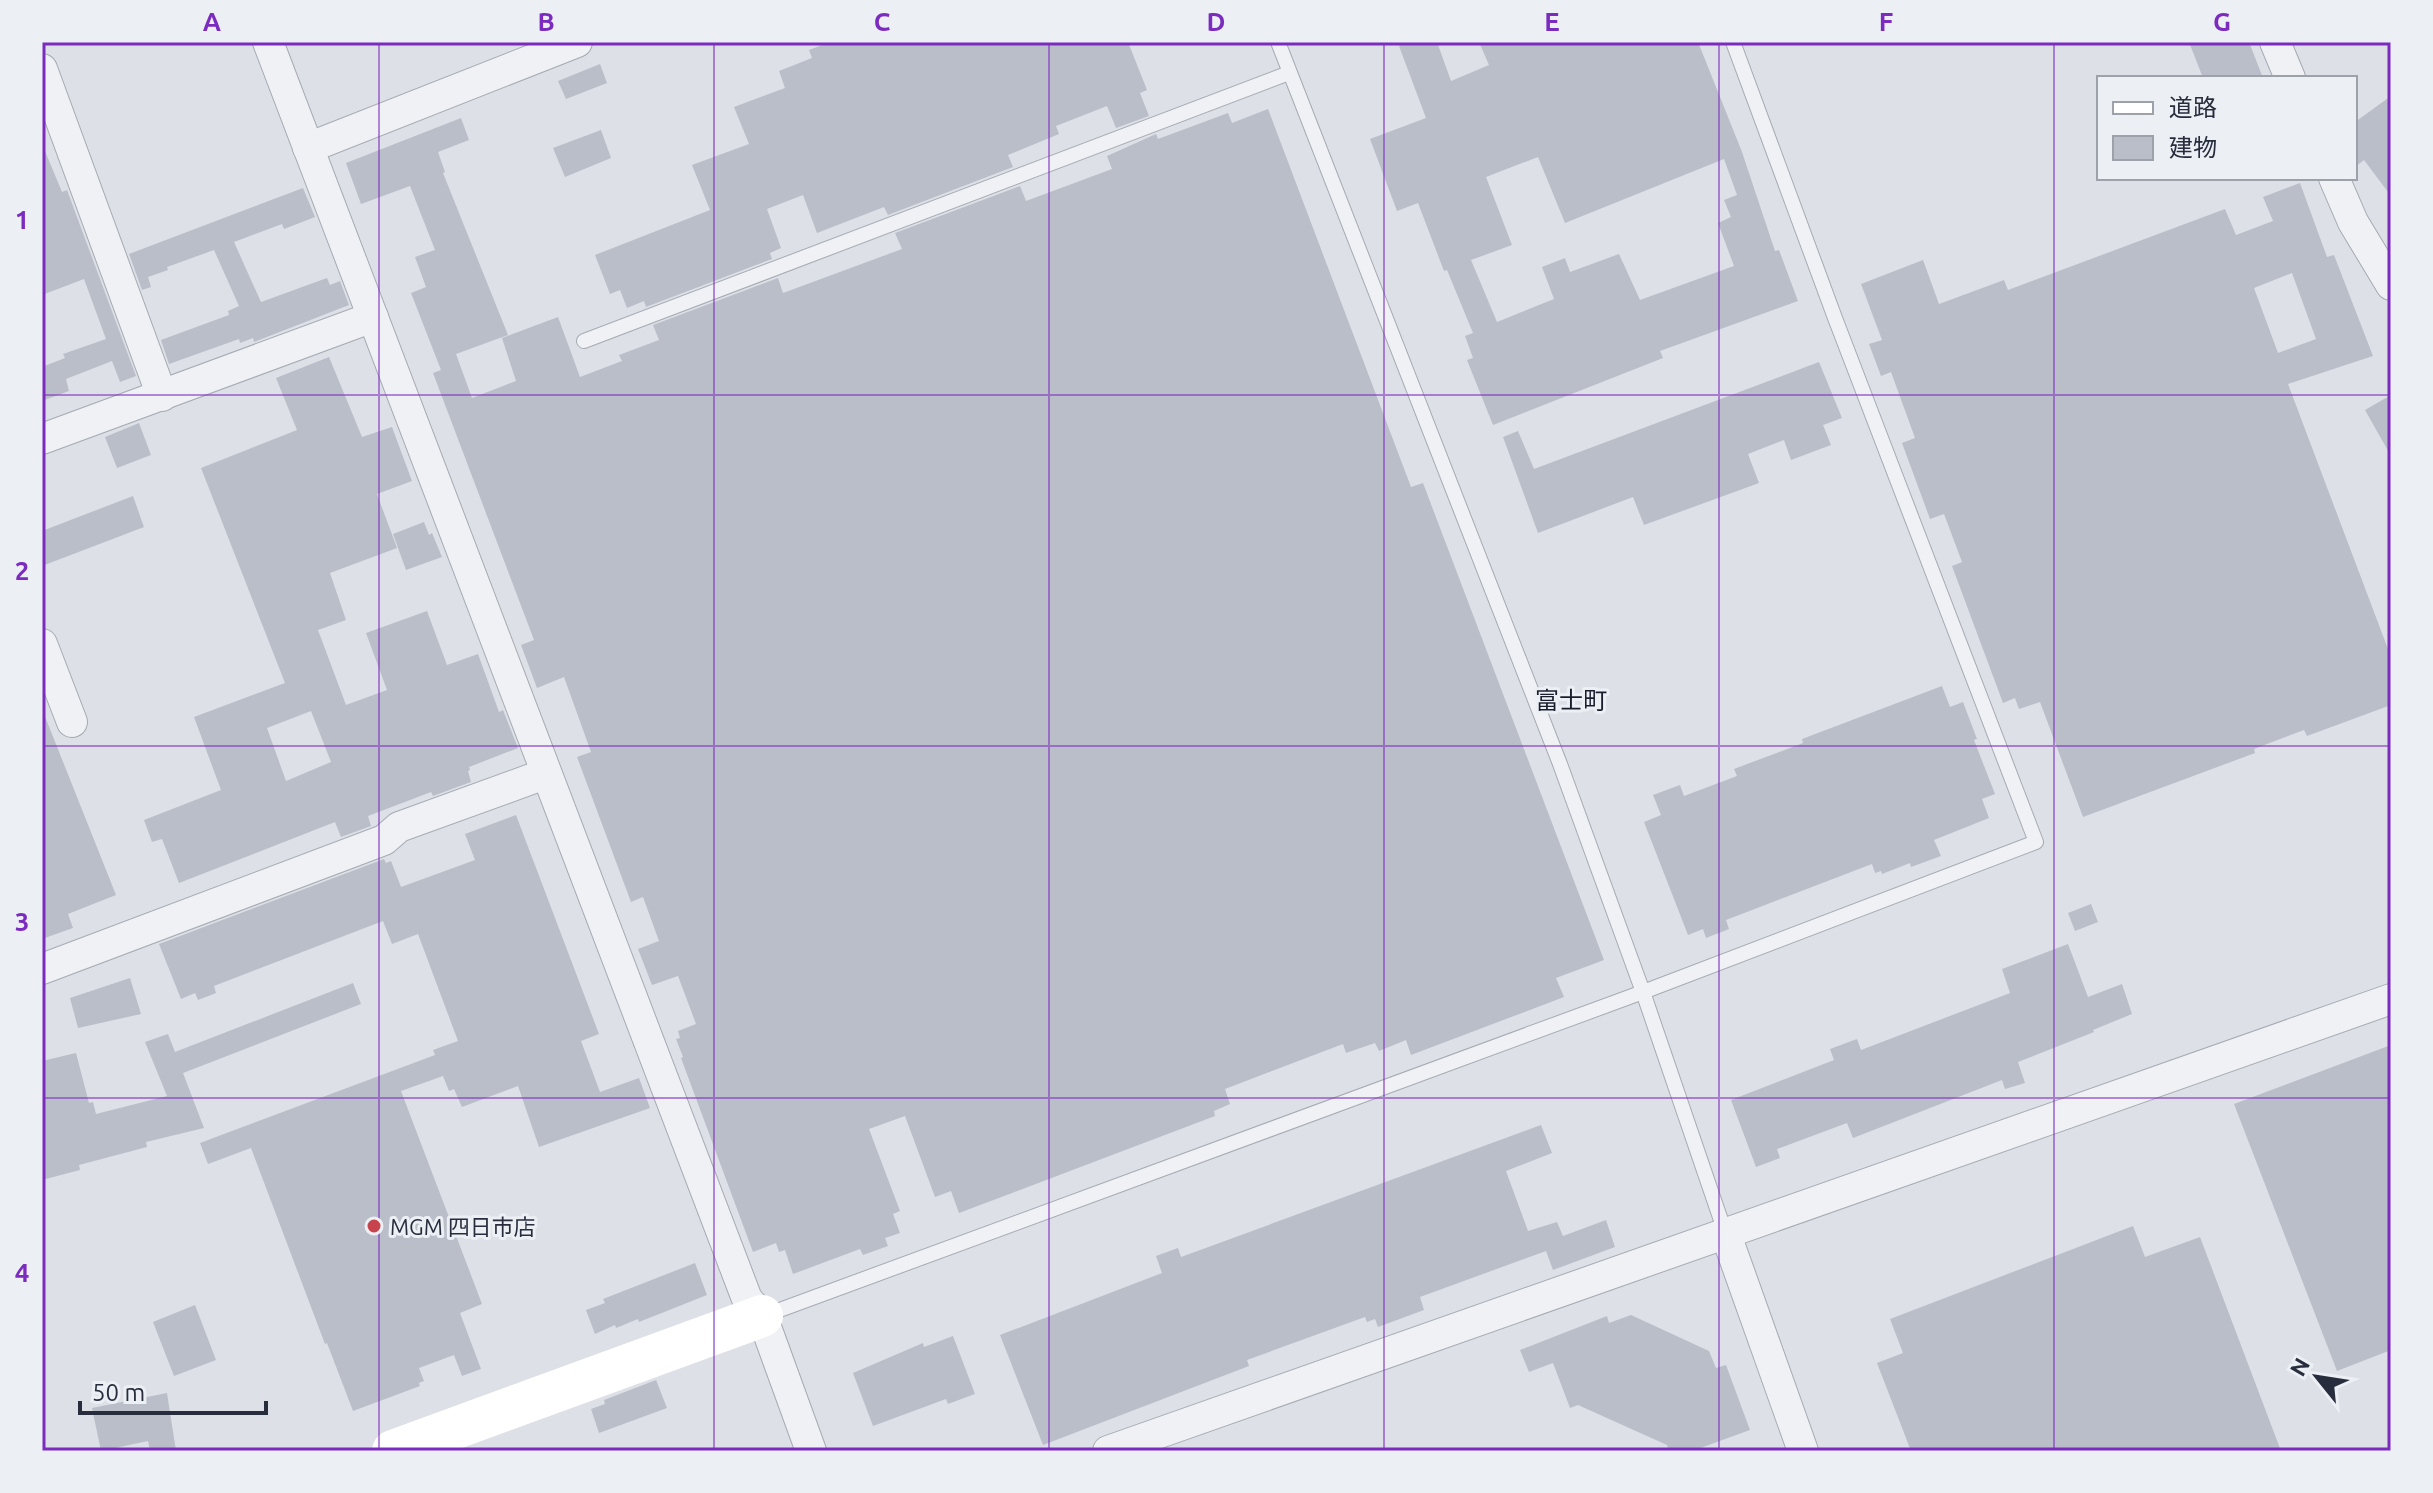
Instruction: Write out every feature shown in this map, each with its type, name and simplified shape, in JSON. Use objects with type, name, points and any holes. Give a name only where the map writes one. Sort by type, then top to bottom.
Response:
[{"type":"street","points":[[268,42],[747,1299],[762,1316],[811,1451]]},
{"type":"street","points":[[308,148],[577,42]]},
{"type":"street","points":[[2275,42],[2289,76]]},
{"type":"street","points":[[42,69],[162,396]]},
{"type":"street","points":[[2335,180],[2353,222],[2391,285]]},
{"type":"street","points":[[42,439],[373,317]]},
{"type":"street","points":[[42,644],[72,722]]},
{"type":"street","points":[[42,969],[370,846],[384,840],[399,827],[545,774]]},
{"type":"street","points":[[1108,1451],[2391,999]]},
{"type":"street","points":[[1725,1232],[1803,1451]]},
{"type":"street","points":[[393,1451],[762,1316]]},
{"type":"lane","points":[[1278,42],[1554,750],[1643,992],[1725,1232]]},
{"type":"lane","points":[[762,1316],[1643,992],[2036,842],[1733,42]]},
{"type":"lane","points":[[584,341],[1289,73]]},
{"type":"building","points":[[830,42],[1128,42],[1147,90],[1140,93],[1149,116],[1116,128],[1107,106],[1056,126],[1059,134],[1008,155],[1013,167],[888,215],[884,207],[817,233],[803,195],[767,209],[781,248],[770,253],[772,259],[646,307],[644,301],[627,308],[620,290],[610,294],[595,255],[710,210],[692,165],[749,144],[734,107],[785,88],[779,71],[812,58],[809,50]]},
{"type":"building","points":[[1410,42],[1437,42],[1451,81],[1489,65],[1479,42],[1698,42],[1742,152],[1775,251],[1779,250],[1798,301],[1660,351],[1663,358],[1493,425],[1467,360],[1473,358],[1465,336],[1473,333],[1447,270],[1444,271],[1418,203],[1397,211],[1370,139],[1426,118],[1399,46]],"holes":[[[1538,157],[1565,223],[1724,159],[1737,195],[1724,200],[1731,217],[1718,223],[1734,266],[1640,300],[1619,254],[1570,272],[1565,258],[1542,267],[1554,299],[1497,322],[1471,260],[1512,245],[1486,177]]]},
{"type":"building","points":[[2189,42],[2249,42],[2262,76],[2202,76]]},
{"type":"building","points":[[600,64],[607,83],[566,99],[558,81]]},
{"type":"building","points":[[2391,96],[2391,196],[2364,160],[2357,165],[2357,121]]},
{"type":"building","points":[[1268,109],[1411,487],[1423,483],[1604,960],[1556,978],[1564,997],[1411,1055],[1406,1040],[1379,1051],[1375,1043],[1346,1053],[1343,1044],[1225,1089],[1230,1104],[1214,1111],[1215,1116],[959,1213],[951,1191],[935,1197],[905,1116],[869,1129],[900,1211],[893,1214],[900,1233],[885,1238],[888,1246],[863,1255],[860,1249],[793,1274],[785,1250],[779,1252],[776,1243],[753,1252],[676,1039],[680,1038],[678,1031],[696,1024],[678,976],[652,985],[638,949],[659,941],[643,897],[631,902],[577,757],[591,752],[564,677],[537,688],[521,645],[534,640],[433,373],[441,370],[411,293],[426,287],[415,257],[435,250],[410,186],[361,204],[346,163],[461,118],[469,140],[438,152],[443,173],[508,335],[456,354],[472,398],[516,381],[502,338],[558,317],[580,377],[622,361],[619,355],[659,340],[653,325],[778,278],[783,293],[902,249],[895,233],[1020,186],[1026,201],[1112,169],[1107,156],[1156,134],[1158,139],[1228,113],[1232,123]]},
{"type":"building","points":[[601,130],[611,158],[565,177],[553,148]]},
{"type":"building","points":[[42,144],[62,192],[67,190],[136,376],[120,382],[112,361],[66,379],[69,391],[42,401],[42,367],[65,358],[63,354],[106,339],[84,279],[42,295]]},
{"type":"building","points":[[2300,183],[2327,257],[2334,255],[2373,356],[2288,384],[2391,657],[2391,705],[2307,736],[2304,730],[2254,749],[2255,753],[2083,817],[2040,702],[2019,709],[2015,698],[2003,703],[1952,566],[1962,562],[1944,514],[1930,519],[1902,443],[1915,438],[1891,372],[1881,376],[1869,344],[1882,340],[1861,284],[1923,260],[1939,304],[2004,280],[2008,290],[2225,209],[2236,235],[2273,221],[2263,197]],"holes":[[[2292,273],[2316,339],[2278,353],[2254,288]]]},
{"type":"building","points":[[303,188],[315,217],[284,229],[282,224],[234,242],[261,302],[327,278],[330,285],[340,281],[349,305],[254,342],[253,338],[240,343],[239,339],[169,364],[161,340],[229,315],[228,311],[239,306],[214,250],[148,277],[151,287],[142,290],[129,254]]},
{"type":"building","points":[[329,357],[362,437],[392,427],[412,481],[377,494],[397,548],[330,573],[346,620],[318,630],[346,705],[387,690],[366,633],[427,611],[447,665],[478,654],[499,712],[503,710],[518,748],[469,767],[471,782],[433,796],[431,792],[368,816],[371,826],[341,837],[335,822],[179,883],[162,839],[152,842],[144,820],[221,790],[194,717],[285,683],[201,468],[297,430],[276,378]],"holes":[[[311,711],[331,762],[286,781],[267,728]]]},
{"type":"building","points":[[1819,362],[1842,418],[1823,425],[1831,445],[1791,460],[1784,440],[1748,454],[1759,483],[1644,525],[1633,497],[1538,533],[1503,437],[1518,431],[1534,469]]},
{"type":"building","points":[[2391,395],[2391,456],[2365,410]]},
{"type":"building","points":[[139,423],[151,455],[117,468],[105,437]]},
{"type":"building","points":[[133,496],[144,527],[42,566],[42,531]]},
{"type":"building","points":[[424,522],[442,557],[406,570],[393,534]]},
{"type":"building","points":[[1942,686],[1950,707],[1963,702],[1977,739],[1974,740],[1995,794],[1982,799],[1989,818],[1934,840],[1941,856],[1882,874],[1881,871],[1875,873],[1872,864],[1726,920],[1729,929],[1706,938],[1703,929],[1688,935],[1644,822],[1661,815],[1653,795],[1680,785],[1684,796],[1737,776],[1734,769],[1803,743],[1802,739]]},
{"type":"building","points":[[42,709],[116,895],[68,914],[73,928],[42,939]]},
{"type":"building","points":[[516,815],[599,1034],[581,1041],[600,1092],[639,1078],[650,1108],[539,1147],[518,1086],[462,1107],[454,1089],[449,1091],[443,1076],[401,1091],[482,1304],[460,1313],[481,1369],[462,1376],[454,1355],[419,1368],[424,1381],[419,1383],[420,1386],[353,1411],[251,1148],[208,1164],[200,1143],[435,1055],[433,1050],[458,1041],[418,934],[392,944],[383,921],[214,986],[216,993],[198,1000],[195,993],[181,999],[159,944],[384,859],[386,863],[391,861],[401,887],[475,860],[465,834]]},
{"type":"building","points":[[2091,904],[2098,922],[2075,931],[2068,913]]},
{"type":"building","points":[[2068,944],[2088,997],[2122,984],[2132,1014],[2018,1062],[2025,1083],[2005,1089],[2002,1080],[1853,1138],[1847,1123],[1777,1149],[1780,1158],[1756,1167],[1731,1100],[1834,1060],[1830,1049],[1857,1039],[1861,1050],[2010,993],[2002,969]]},
{"type":"building","points":[[130,978],[141,1014],[78,1028],[70,998]]},
{"type":"building","points":[[353,983],[361,1004],[183,1073],[204,1128],[146,1142],[147,1147],[79,1165],[80,1170],[42,1180],[42,1061],[76,1053],[89,1103],[93,1102],[96,1114],[167,1096],[145,1042],[168,1034],[175,1052]]},
{"type":"building","points":[[2391,1045],[2391,1350],[2337,1371],[2234,1104]]},
{"type":"building","points":[[1541,1125],[1552,1153],[1506,1171],[1528,1231],[1557,1222],[1563,1236],[1606,1220],[1615,1247],[1553,1270],[1546,1251],[1420,1297],[1424,1310],[1378,1327],[1375,1319],[1367,1322],[1365,1317],[1247,1360],[1249,1366],[1043,1445],[1000,1335],[1162,1273],[1156,1256],[1178,1248],[1181,1257]]},
{"type":"building","points":[[2133,1226],[2145,1257],[2200,1237],[2281,1451],[1911,1451],[1877,1363],[1903,1353],[1890,1319]]},
{"type":"building","points":[[695,1263],[707,1295],[639,1322],[638,1319],[616,1328],[615,1325],[595,1334],[586,1310],[605,1303],[603,1299]]},
{"type":"building","points":[[195,1305],[216,1360],[174,1376],[153,1322]]},
{"type":"building","points":[[1631,1315],[1709,1351],[1716,1368],[1726,1365],[1750,1430],[1692,1451],[1669,1451],[1667,1445],[1578,1405],[1570,1408],[1553,1363],[1529,1372],[1520,1350],[1607,1316],[1609,1323]]},
{"type":"building","points":[[953,1336],[975,1394],[948,1404],[946,1399],[873,1426],[853,1373],[923,1343],[924,1347]]},
{"type":"building","points":[[656,1380],[667,1408],[599,1433],[591,1409],[605,1404],[604,1400]]},
{"type":"building","points":[[167,1393],[176,1451],[150,1451],[148,1441],[101,1451],[92,1408]]},
{"type":"place","name":"MGM 四日市店","points":[[374,1226]]},
{"type":"district","name":"富士町","points":[[1571,700]]}]
